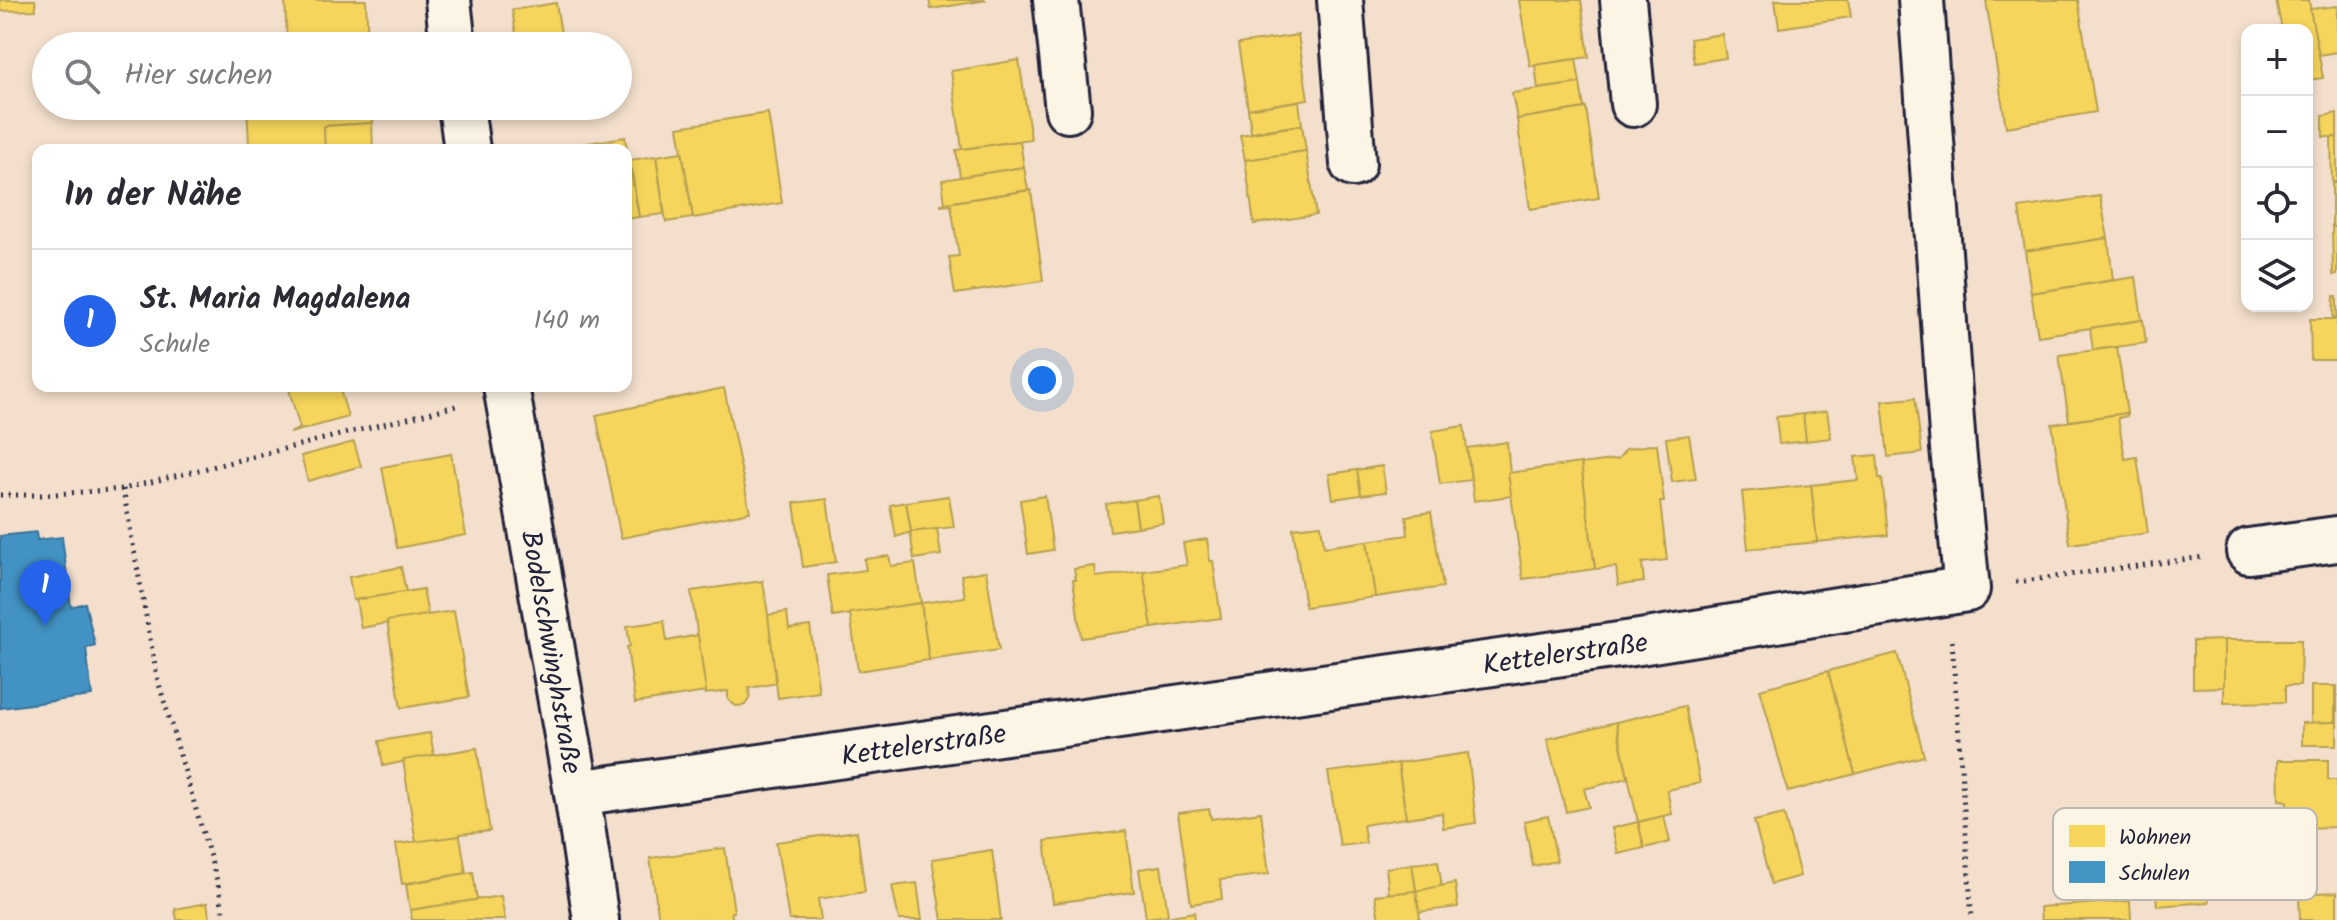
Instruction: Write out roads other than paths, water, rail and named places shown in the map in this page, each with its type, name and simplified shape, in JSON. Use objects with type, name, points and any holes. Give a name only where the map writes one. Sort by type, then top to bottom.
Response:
[{"type":"street","points":[[448,0],[451,32]]},
{"type":"street","points":[[1056,0],[1068,110]]},
{"type":"street","points":[[1340,0],[1353,164]]},
{"type":"street","points":[[1623,0],[1633,104]]},
{"type":"street","name":"Kettelerstraße","points":[[577,793],[1624,645],[1957,591],[1953,448],[1921,0]]},
{"type":"street","points":[[463,120],[466,144]]},
{"type":"street","name":"Bodelschwinghstraße","points":[[508,392],[596,920]]},
{"type":"street","points":[[2249,551],[2337,539]]},
{"type":"place","name":"St. Maria Magdalena","points":[[45,626]]}]
